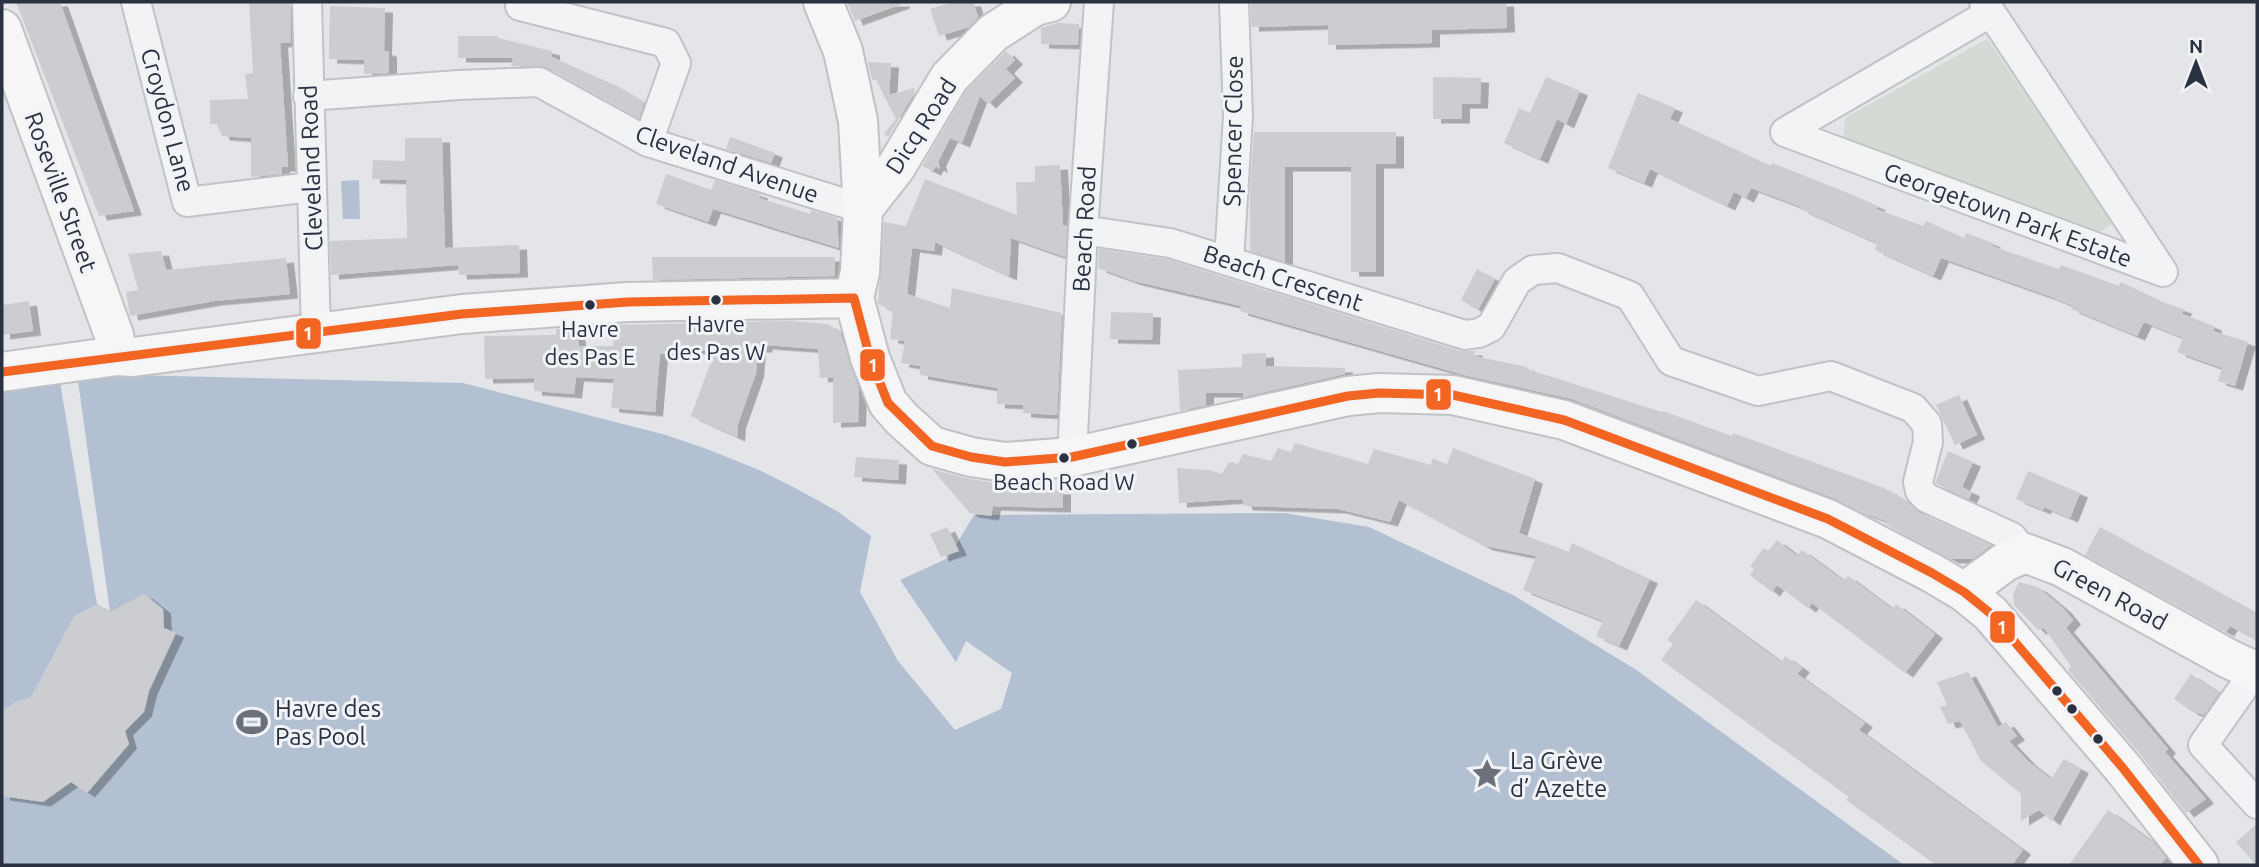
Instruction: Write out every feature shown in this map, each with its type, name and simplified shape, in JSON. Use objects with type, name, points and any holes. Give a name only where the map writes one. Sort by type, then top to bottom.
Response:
[{"type":"main road","points":[[824,2],[843,51],[858,121],[863,209],[860,272],[854,298],[870,358],[888,403],[932,446],[971,457],[1005,461],[1072,457],[1348,396],[1379,393],[1453,395],[1564,420],[1733,482],[1859,533],[1964,592],[1990,613],[2017,642],[2122,767],[2199,865]]},
{"type":"main road","name":"Dicq Road","points":[[863,209],[896,167],[949,79],[993,33],[1035,6],[1051,2]]},
{"type":"main road","name":"Roseville Street","points":[[2,29],[114,335],[117,356]]},
{"type":"main road","points":[[2,372],[462,314],[628,302],[854,298]]},
{"type":"main road","name":"Green Road","points":[[1964,592],[2005,562],[2025,553],[2050,561],[2256,672]]},
{"type":"street","name":"Croydon Lane","points":[[136,2],[187,202],[311,187]]},
{"type":"street","name":"Cleveland Road","points":[[307,2],[316,333]]},
{"type":"street","points":[[521,2],[520,6],[666,43],[676,63],[648,142]]},
{"type":"street","name":"Beach Road","points":[[1072,457],[1083,230],[1099,2]]},
{"type":"street","name":"Spencer Close","points":[[1229,261],[1238,116],[1234,2]]},
{"type":"street","name":"Georgetown Park Estate","points":[[1987,7],[2013,46],[2163,272],[1784,132],[1987,7]]},
{"type":"street","name":"Cleveland Avenue","points":[[308,96],[539,82],[648,142],[863,209]]},
{"type":"street","name":"Beach Crescent","points":[[1083,230],[1170,243],[1465,335],[1479,333],[1491,327],[1517,281],[1533,270],[1558,268],[1630,296],[1671,361],[1758,391],[1831,376],[1913,408],[1927,424],[1928,442],[1917,482],[1920,491],[1927,498],[2012,537],[2025,553]]},
{"type":"street","points":[[2256,672],[2203,745],[2257,804]]},
{"type":"shaded area","points":[[1987,39],[2114,223],[2091,237],[1843,144],[1845,118]]},
{"type":"water","points":[[359,180],[360,219],[343,219],[341,181]]},
{"type":"water","points":[[130,375],[463,383],[666,435],[759,470],[837,511],[871,536],[860,592],[898,661],[955,730],[1001,709],[1012,673],[966,641],[956,662],[900,580],[948,558],[974,515],[1284,513],[1369,527],[1513,595],[1635,669],[1904,865],[2,865],[2,390]]},
{"type":"pier","points":[[78,381],[110,612],[97,604],[60,382]]},
{"type":"building","points":[[16,2],[60,2],[134,211],[99,216]]},
{"type":"building","points":[[249,2],[290,2],[291,42],[280,43],[288,167],[282,167],[282,174],[251,177],[251,138],[222,136],[217,124],[210,124],[210,100],[248,99],[245,74],[253,73]]},
{"type":"building","points":[[847,2],[902,2],[902,4],[855,21]]},
{"type":"building","points":[[953,2],[973,2],[978,17],[969,27],[939,36],[930,9]]},
{"type":"building","points":[[1251,2],[1506,2],[1507,28],[1432,30],[1432,43],[1328,45],[1328,25],[1251,27]]},
{"type":"building","points":[[330,6],[385,8],[384,51],[389,52],[389,73],[364,74],[364,60],[329,59]]},
{"type":"building","points":[[1057,23],[1079,24],[1078,45],[1041,44],[1041,28]]},
{"type":"building","points":[[458,36],[498,36],[552,51],[552,57],[617,86],[644,103],[639,118],[546,67],[511,66],[513,58],[458,58]]},
{"type":"building","points":[[1006,51],[1015,60],[1006,69],[1015,78],[988,104],[980,96],[962,143],[950,138],[938,162],[940,169],[936,166],[933,171],[922,166],[966,91]]},
{"type":"building","points":[[868,62],[891,63],[889,95],[914,88],[915,92],[888,137],[884,134],[896,119],[876,80],[872,80]]},
{"type":"building","points":[[1433,77],[1481,78],[1480,104],[1462,104],[1462,119],[1433,119]]},
{"type":"building","points":[[1546,77],[1580,91],[1566,124],[1557,119],[1540,159],[1504,143],[1519,108],[1530,113]]},
{"type":"building","points":[[1638,93],[1675,108],[1670,119],[1771,166],[1772,163],[1878,206],[1876,209],[1923,226],[1926,221],[1964,238],[1966,233],[1993,243],[1992,246],[2059,269],[2061,265],[2119,286],[2121,282],[2184,309],[2182,314],[2214,326],[2213,331],[2248,342],[2235,386],[2218,381],[2222,368],[2177,352],[2183,338],[2144,322],[2137,336],[2071,309],[2073,306],[2049,296],[1941,258],[1933,276],[1875,250],[1877,243],[1800,209],[1801,207],[1751,188],[1746,198],[1734,192],[1727,206],[1650,169],[1644,183],[1608,168]]},
{"type":"building","points":[[1254,132],[1396,132],[1396,164],[1376,164],[1376,272],[1351,272],[1351,167],[1285,167],[1285,262],[1250,251],[1250,187]]},
{"type":"building","points":[[730,137],[775,153],[771,163],[726,149]]},
{"type":"building","points":[[405,138],[442,138],[445,248],[519,245],[520,273],[459,275],[458,265],[331,275],[330,241],[407,238],[406,180],[372,179],[373,160],[405,161]]},
{"type":"building","points":[[1060,165],[1063,225],[1067,226],[1065,257],[1011,238],[1009,276],[935,242],[934,251],[912,248],[907,294],[950,308],[952,288],[1062,313],[1057,415],[1023,413],[1023,405],[997,404],[997,388],[920,375],[920,366],[901,363],[905,341],[890,339],[893,311],[878,304],[884,222],[906,226],[925,179],[1017,215],[1016,182],[1035,182],[1035,166]]},
{"type":"building","points":[[666,174],[711,190],[715,180],[760,194],[759,198],[810,214],[811,210],[837,218],[839,248],[713,209],[708,222],[656,204]]},
{"type":"building","points":[[1099,249],[1166,259],[1460,351],[1475,351],[1474,356],[1527,367],[1732,436],[1733,433],[1884,488],[1908,502],[1920,513],[1991,545],[1973,559],[1951,559],[1884,523],[1886,521],[1836,499],[1572,399],[1464,375],[1240,311],[1241,306],[1134,281],[1098,268]]},
{"type":"building","points":[[161,251],[166,270],[286,258],[290,294],[214,301],[130,316],[126,292],[138,290],[128,254]]},
{"type":"building","points":[[652,257],[835,257],[835,276],[653,280]]},
{"type":"building","points":[[1477,269],[1495,279],[1478,310],[1461,300]]},
{"type":"building","points":[[29,301],[33,331],[2,335],[2,305]]},
{"type":"building","points":[[1111,312],[1153,313],[1152,340],[1110,339]]},
{"type":"building","points":[[790,321],[828,324],[840,332],[859,390],[858,422],[833,423],[833,377],[820,378],[818,349],[765,345],[764,348],[758,348],[756,373],[738,424],[737,437],[691,416],[715,351],[665,348],[665,354],[660,354],[655,412],[611,408],[614,379],[576,377],[574,394],[534,391],[534,378],[485,379],[484,336],[556,335],[556,329],[576,328],[579,346],[613,346],[613,325]]},
{"type":"building","points":[[1266,353],[1266,366],[1345,368],[1345,374],[1243,397],[1243,393],[1206,393],[1206,405],[1180,411],[1178,370],[1242,367],[1242,354]]},
{"type":"building","points":[[1959,395],[1977,435],[1955,445],[1936,405]]},
{"type":"building","points":[[1295,443],[1368,464],[1374,449],[1431,465],[1433,458],[1447,465],[1453,448],[1535,479],[1519,533],[1569,552],[1572,543],[1650,579],[1619,646],[1596,636],[1603,621],[1523,590],[1536,556],[1485,546],[1399,500],[1390,522],[1338,509],[1245,506],[1242,499],[1179,503],[1177,468],[1209,470],[1222,474],[1229,462],[1238,464],[1243,454],[1271,461],[1278,448],[1291,452]]},
{"type":"building","points":[[1948,451],[1973,462],[1962,487],[1972,492],[1969,499],[1935,483]]},
{"type":"building","points":[[856,457],[899,460],[898,480],[854,477]]},
{"type":"building","points":[[932,469],[996,483],[995,489],[1063,490],[1063,508],[993,506],[991,516],[970,513]]},
{"type":"building","points":[[2028,471],[2080,493],[2070,518],[2016,499]]},
{"type":"building","points":[[947,527],[959,551],[941,557],[930,534]]},
{"type":"building","points":[[2100,527],[2257,613],[2257,640],[2230,626],[2226,632],[2085,555]]},
{"type":"building","points":[[1777,540],[1797,556],[1802,550],[1844,581],[1848,576],[1892,609],[1896,604],[1935,634],[1905,673],[1812,603],[1808,608],[1777,585],[1772,592],[1750,575],[1754,569],[1750,566],[1764,548],[1768,551]]},
{"type":"building","points":[[2019,582],[2038,587],[2063,608],[2073,620],[2066,628],[2168,749],[2165,752],[2206,799],[2186,813],[2068,670],[2071,666],[2044,628],[2038,630],[2014,605],[2013,594]]},
{"type":"building","points":[[144,594],[163,609],[164,628],[176,633],[149,691],[144,712],[125,731],[129,744],[87,793],[71,782],[43,802],[2,796],[2,712],[15,702],[31,697],[74,616],[97,604],[110,612]]},
{"type":"building","points":[[1696,600],[1781,662],[1785,656],[1802,668],[1797,674],[1865,723],[1859,730],[2023,850],[2012,865],[1936,865],[1846,800],[1849,797],[1661,660],[1673,644],[1667,640]]},
{"type":"building","points":[[1968,672],[1998,727],[2006,722],[2017,736],[2009,741],[2028,761],[2051,779],[2064,759],[2081,769],[2052,821],[2039,810],[2021,821],[2021,794],[1981,761],[1960,721],[1948,724],[1940,707],[1947,705],[1937,682]]},
{"type":"building","points":[[2191,674],[2219,693],[2204,715],[2191,711],[2174,699]]},
{"type":"building","points":[[2108,810],[2154,843],[2166,858],[2160,865],[2069,865]]},
{"type":"building","points":[[2257,824],[2257,865],[2256,865],[2236,842]]},
{"type":"transit line","name":"1","points":[[2,372],[462,314],[628,302],[854,298],[870,358],[888,403],[932,446],[971,457],[1005,462],[1072,457],[1348,396],[1379,393],[1453,395],[1564,420],[1828,519],[1964,592],[1990,613],[2122,767],[2199,865]]},
{"type":"place","name":"Havre des Pas W","points":[[716,300]]},
{"type":"place","name":"Havre des Pas E","points":[[590,305]]},
{"type":"place","name":"Beach Road W","points":[[1064,458]]},
{"type":"place","name":"Havre des Pas Pool","points":[[252,722]]},
{"type":"place","name":"La Grève d’ Azette","points":[[1487,774]]}]
